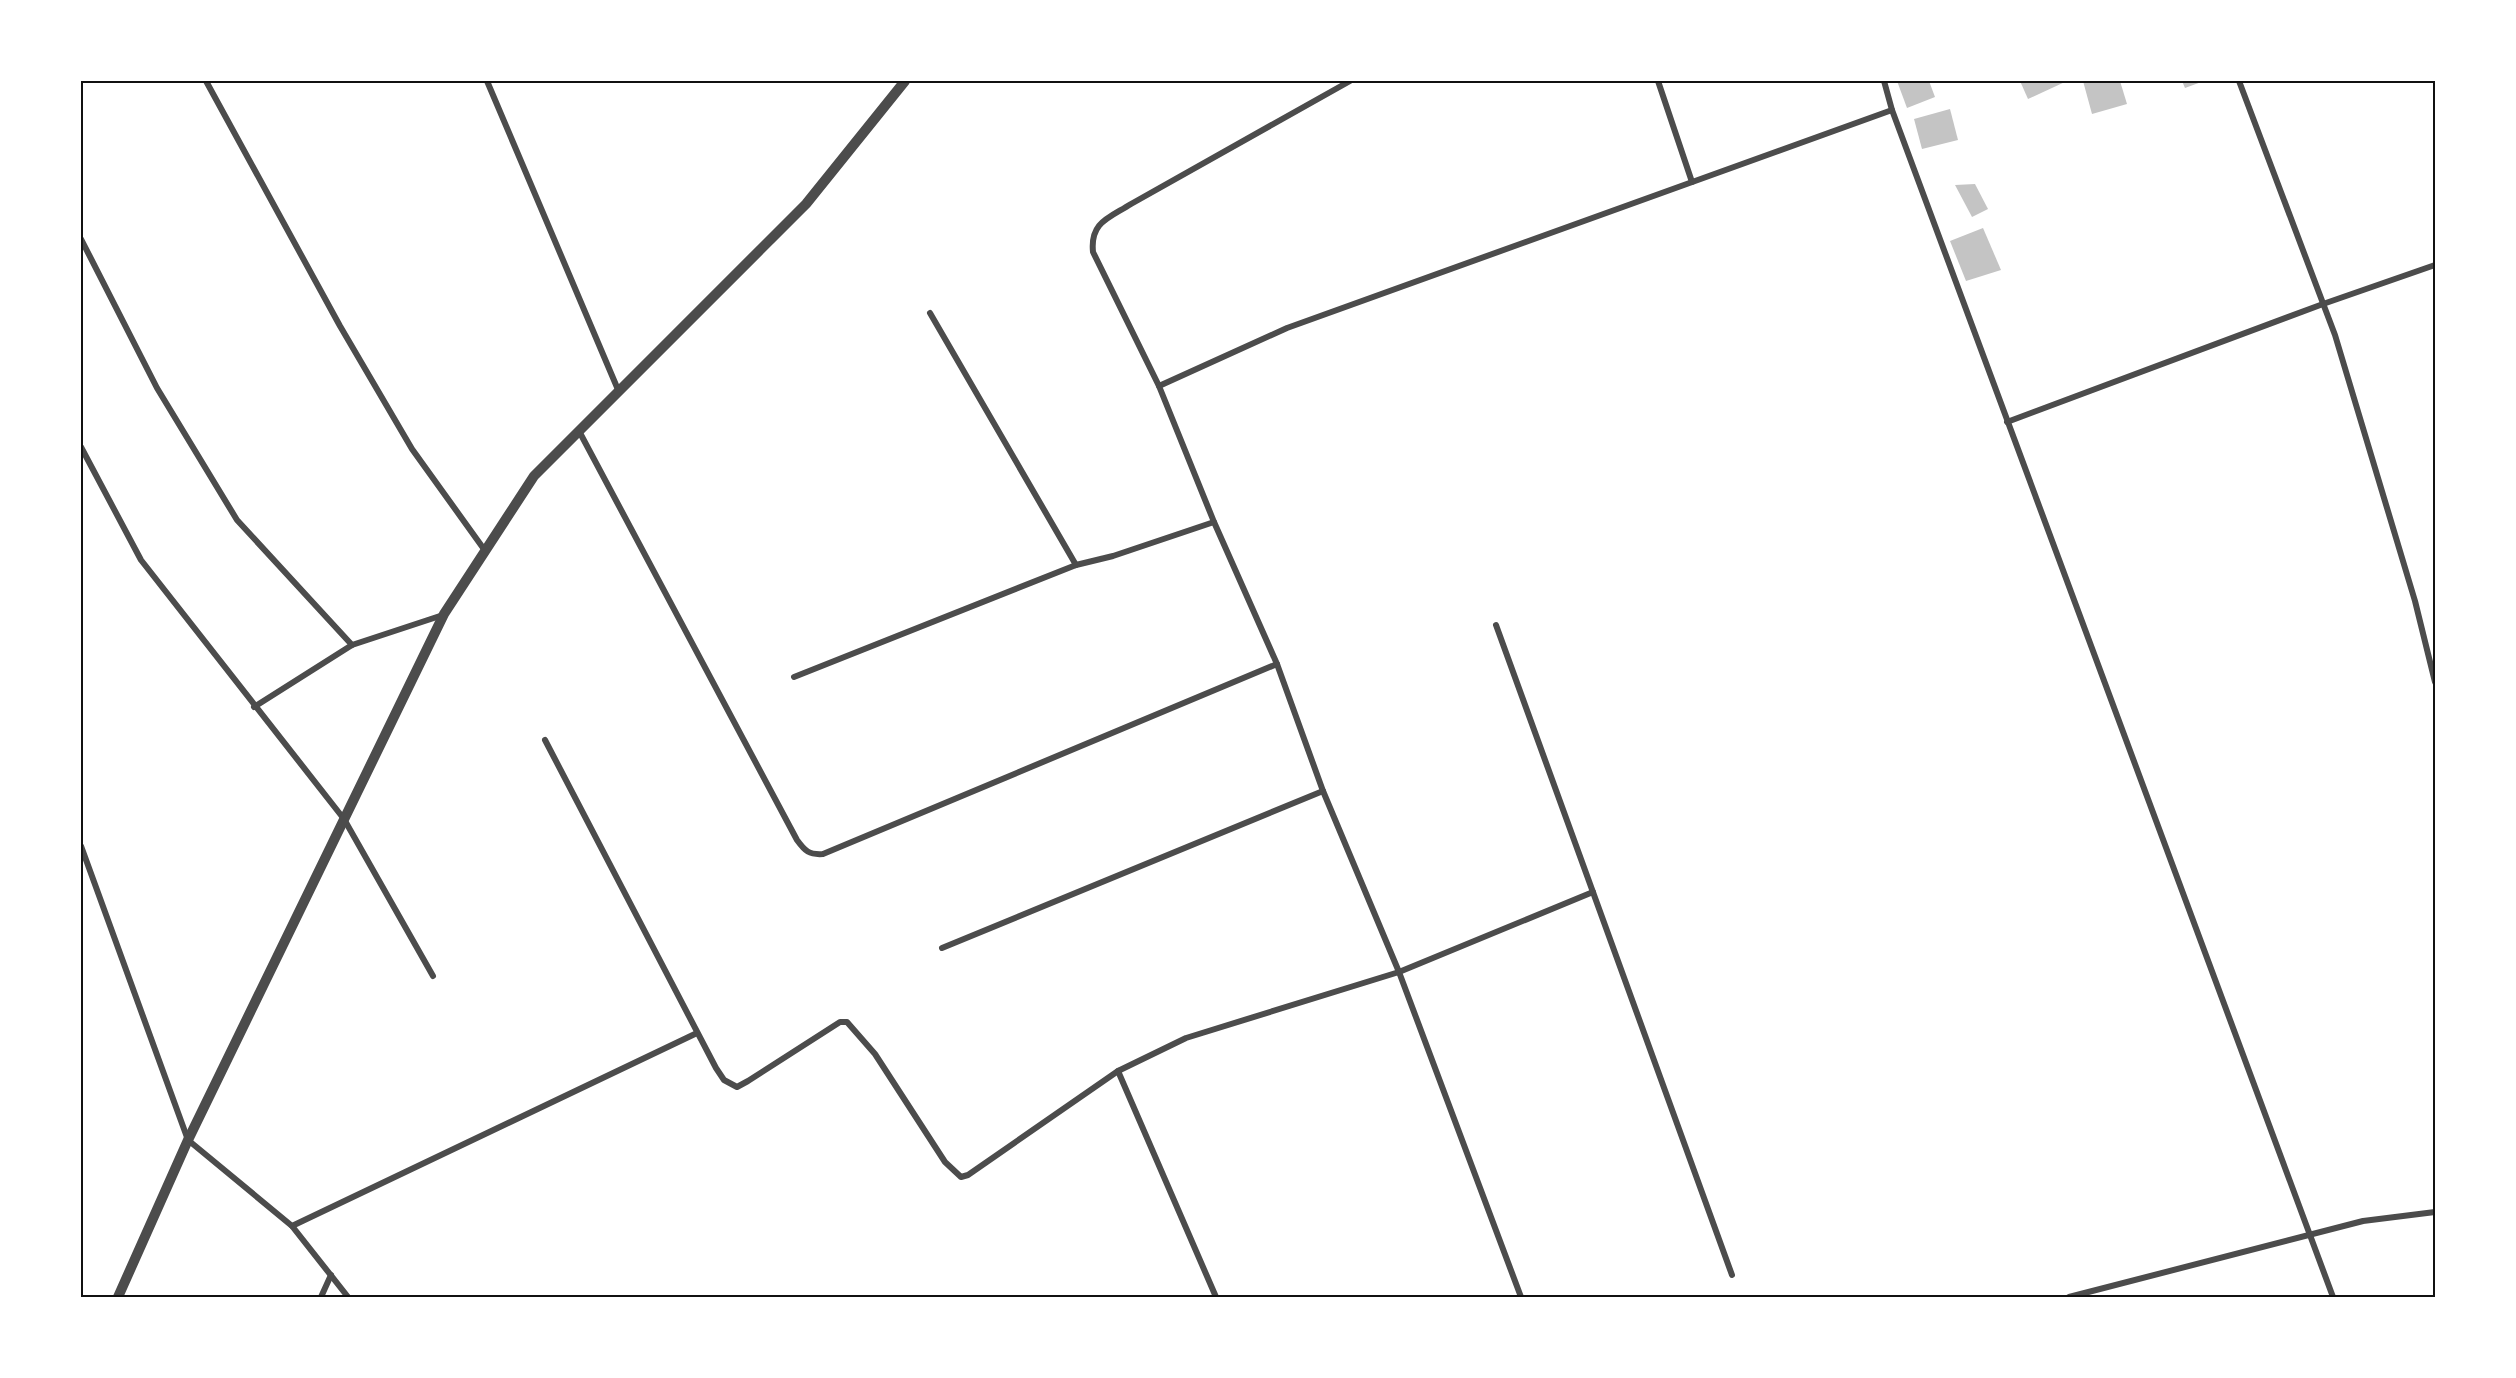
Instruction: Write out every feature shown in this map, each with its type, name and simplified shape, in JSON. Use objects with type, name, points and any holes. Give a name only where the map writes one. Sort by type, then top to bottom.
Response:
[{"type":"street","points":[[206,81],[340,326],[412,449],[486,552]]},
{"type":"street","points":[[487,81],[619,392]]},
{"type":"street","points":[[118,1297],[188,1140],[444,615],[534,476],[806,204],[905,81]]},
{"type":"street","points":[[1350,81],[1098,225],[1091,237],[1093,252],[1159,386],[1214,522],[1277,664],[1323,791],[1399,972],[1521,1297]]},
{"type":"street","points":[[1658,81],[1692,182]]},
{"type":"street","points":[[1884,81],[1892,110],[2007,422],[2333,1297]]},
{"type":"street","points":[[2239,81],[2323,304],[2415,601],[2435,682]]},
{"type":"street","points":[[1159,386],[1287,328],[1892,110]]},
{"type":"street","points":[[81,239],[157,388],[237,520],[352,645]]},
{"type":"street","points":[[2007,422],[2323,304],[2435,265]]},
{"type":"street","points":[[930,313],[1076,565]]},
{"type":"street","points":[[579,431],[797,840],[806,851],[814,855],[824,854],[1003,781],[1277,664]]},
{"type":"street","points":[[81,447],[141,560],[344,819],[433,975]]},
{"type":"street","points":[[794,677],[1076,565],[1113,556],[1214,522]]},
{"type":"street","points":[[254,707],[352,645],[444,615]]},
{"type":"street","points":[[1496,626],[1732,1275]]},
{"type":"street","points":[[545,740],[697,1033],[724,1080],[737,1087],[840,1022],[847,1022],[874,1054],[945,1162],[961,1177],[968,1175],[1118,1071],[1186,1038],[1399,972],[1593,892]]},
{"type":"street","points":[[942,948],[1323,791]]},
{"type":"street","points":[[81,846],[188,1140],[292,1226],[348,1297]]},
{"type":"street","points":[[292,1226],[697,1033]]},
{"type":"street","points":[[1118,1071],[1216,1297]]},
{"type":"street","points":[[2069,1297],[2363,1221],[2435,1212]]},
{"type":"street","points":[[321,1297],[331,1275]]},
{"type":"building","points":[[1897,81],[1929,81],[1935,97],[1907,108]]},
{"type":"building","points":[[2020,81],[2067,81],[2028,99]]},
{"type":"building","points":[[2083,81],[2120,81],[2127,104],[2092,114]]},
{"type":"building","points":[[2182,81],[2204,81],[2185,88]]},
{"type":"building","points":[[1950,109],[1958,140],[1922,149],[1914,119]]},
{"type":"building","points":[[1975,184],[1988,209],[1972,217],[1955,185]]},
{"type":"building","points":[[1983,228],[2001,270],[1966,281],[1950,241]]}]
